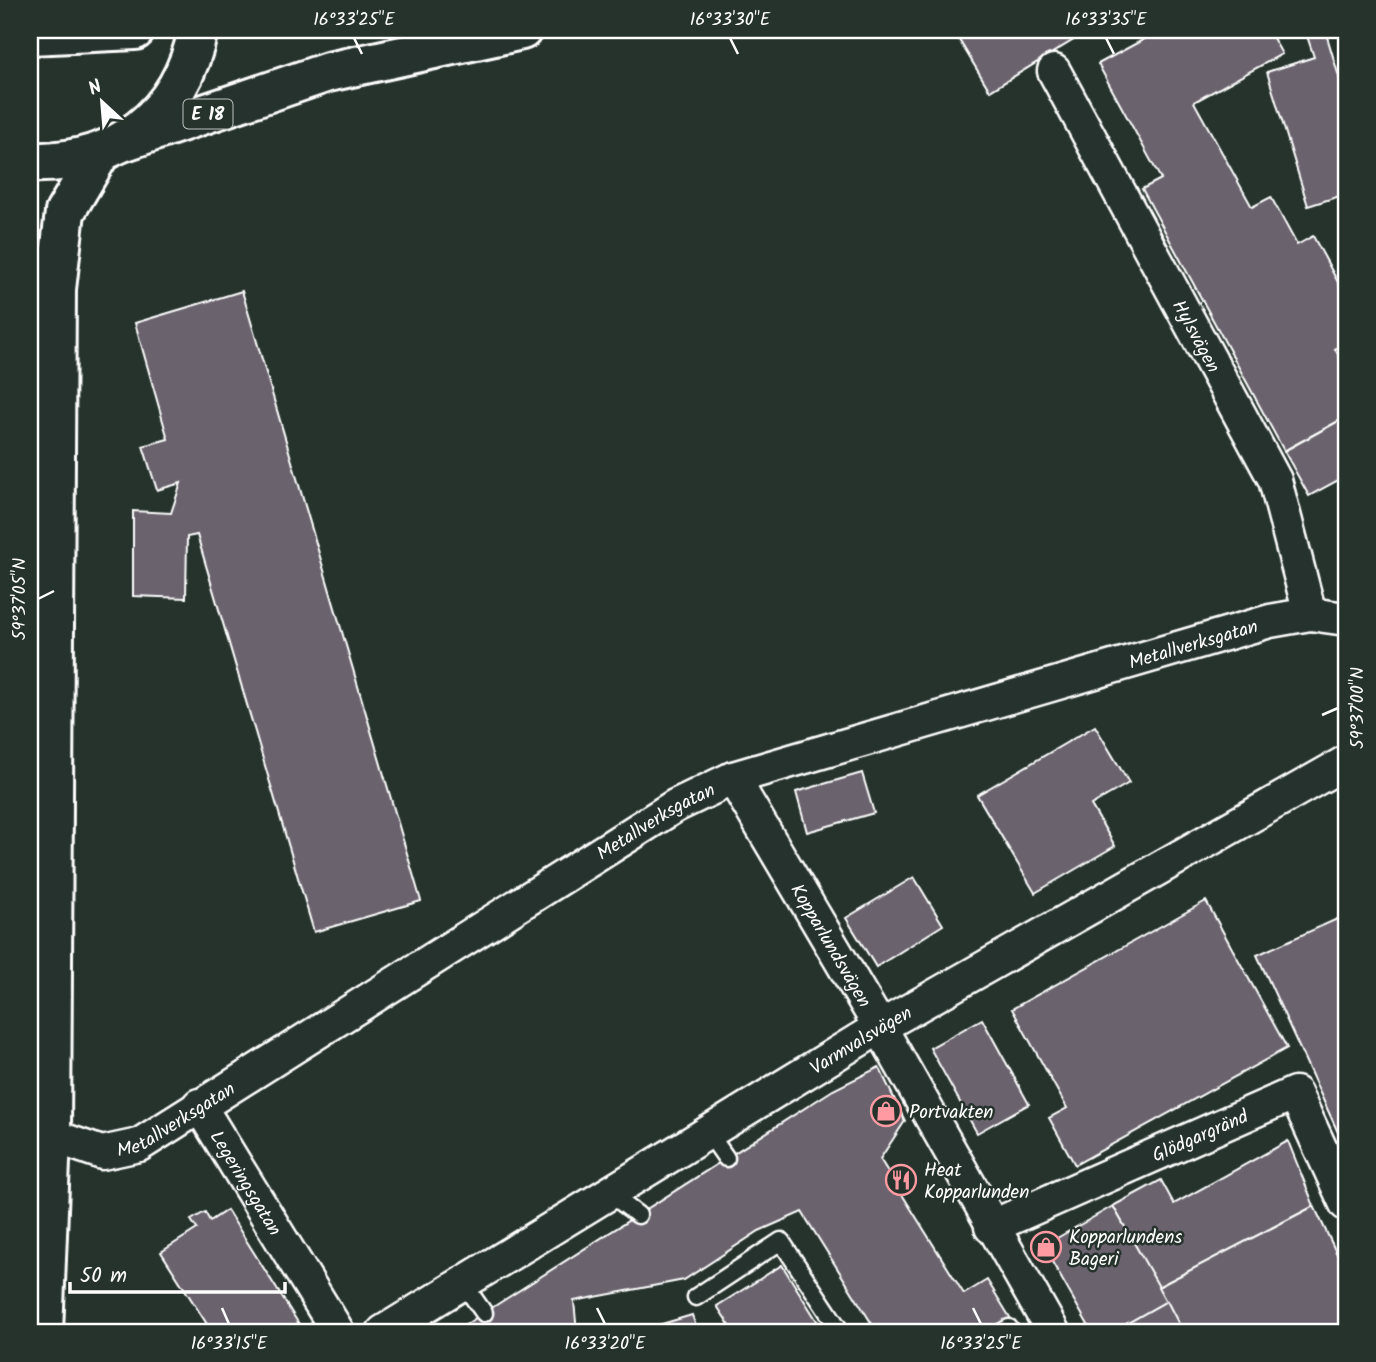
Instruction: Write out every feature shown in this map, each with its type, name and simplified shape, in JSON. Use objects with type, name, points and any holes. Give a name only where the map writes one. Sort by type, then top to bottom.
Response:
[{"type":"main road","points":[[30,35],[135,30]]},
{"type":"main road","name":"E 18","points":[[111,148],[160,110],[188,66],[198,30]]},
{"type":"main road","name":"E 18","points":[[30,162],[59,163],[111,148],[328,72],[522,30]]},
{"type":"main road","points":[[43,1332],[40,1132],[42,394],[65,212],[111,148]]},
{"type":"street","name":"Hylsvägen","points":[[1055,71],[1275,480],[1310,614]]},
{"type":"street","name":"Metallverksgatan","points":[[40,1132],[102,1153],[139,1145],[675,806],[733,778],[1269,621],[1310,614],[1346,619]]},
{"type":"street","name":"Varmvalsvägen","points":[[383,1332],[880,1027],[1346,762]]},
{"type":"street","name":"Kopparlundsvägen","points":[[733,778],[880,1027],[1052,1332]]},
{"type":"street","name":"Glödgargränd","points":[[991,1227],[1295,1093],[1346,1204]]},
{"type":"street","name":"Legeringsgatan","points":[[200,1105],[338,1332]]},
{"type":"lane","points":[[709,1132],[726,1158]]},
{"type":"lane","points":[[610,1193],[638,1214]]},
{"type":"lane","points":[[696,1297],[781,1241],[841,1332]]},
{"type":"lane","points":[[463,1283],[484,1313]]},
{"type":"building","points":[[965,30],[1090,30],[990,91],[956,35]]},
{"type":"building","points":[[1161,30],[1288,30],[1273,38],[1282,54],[1194,102],[1252,207],[1271,197],[1297,245],[1313,236],[1346,297],[1346,343],[1335,349],[1346,369],[1346,417],[1284,451],[1142,189],[1161,179],[1098,64]]},
{"type":"building","points":[[1305,30],[1325,30],[1346,100],[1346,194],[1308,206],[1267,72],[1314,57]]},
{"type":"building","points":[[242,291],[421,901],[314,932],[197,535],[187,537],[186,598],[133,596],[133,511],[171,513],[181,483],[157,490],[143,446],[168,439],[135,323]]},
{"type":"building","points":[[1346,417],[1346,476],[1309,496],[1284,451]]},
{"type":"building","points":[[1095,726],[1129,783],[1091,805],[1115,846],[1035,893],[977,795]]},
{"type":"building","points":[[862,773],[874,813],[807,832],[796,792]]},
{"type":"building","points":[[914,877],[943,925],[876,967],[846,918]]},
{"type":"building","points":[[1206,901],[1287,1048],[1075,1165],[1049,1118],[1067,1108],[1012,1009]]},
{"type":"building","points":[[1346,915],[1346,1150],[1257,955]]},
{"type":"building","points":[[982,1019],[1029,1104],[977,1133],[930,1048]]},
{"type":"building","points":[[879,1067],[905,1121],[880,1159],[964,1294],[987,1280],[1019,1332],[1008,1319],[987,1332],[877,1332],[802,1212],[759,1231],[684,1280],[574,1301],[577,1332],[454,1332],[833,1090]]},
{"type":"building","points":[[1288,1141],[1314,1206],[1158,1287],[1113,1206],[1161,1180],[1174,1204]]},
{"type":"building","points":[[1113,1206],[1167,1301],[1112,1332],[1092,1332],[1043,1246]]},
{"type":"building","points":[[1314,1206],[1346,1273],[1346,1332],[1183,1332],[1158,1287]]},
{"type":"building","points":[[227,1210],[304,1332],[212,1332],[161,1252],[197,1229],[191,1220],[205,1212],[210,1221]]},
{"type":"building","points":[[782,1265],[824,1332],[734,1332],[717,1306]]},
{"type":"building","points":[[1167,1301],[1183,1332],[1112,1332]]},
{"type":"building","points":[[692,1315],[698,1332],[635,1332]]},
{"type":"place","name":"Portvakten","points":[[886,1111]]},
{"type":"place","name":"Heat Kopparlunden","points":[[901,1180]]},
{"type":"place","name":"Kopparlundens Bageri","points":[[1046,1247]]}]
